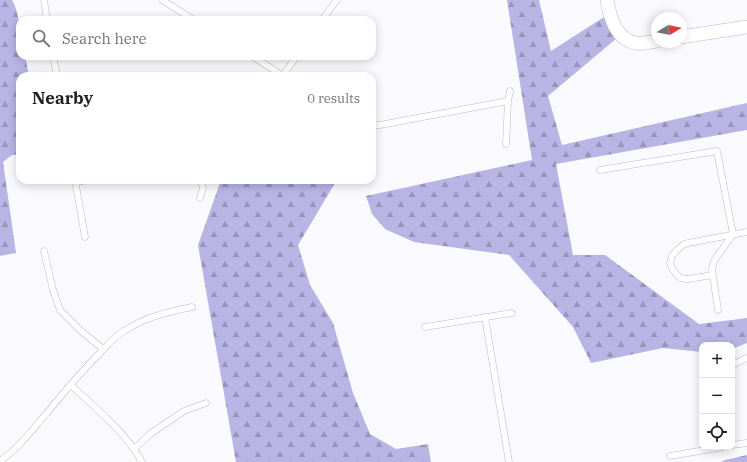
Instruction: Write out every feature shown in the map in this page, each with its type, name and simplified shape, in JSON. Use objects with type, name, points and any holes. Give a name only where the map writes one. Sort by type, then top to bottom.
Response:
[{"type":"street","points":[[607,0],[609,12],[616,29],[624,39],[636,43],[651,42]]},
{"type":"street","points":[[687,36],[747,27]]},
{"type":"lane","points":[[44,0],[46,16]]},
{"type":"lane","points":[[162,0],[188,16]]},
{"type":"lane","points":[[325,16],[337,0]]},
{"type":"lane","points":[[54,60],[56,72]]},
{"type":"lane","points":[[258,60],[277,72]]},
{"type":"lane","points":[[286,72],[294,60]]},
{"type":"lane","points":[[506,144],[510,91]]},
{"type":"lane","points":[[376,125],[508,102]]},
{"type":"lane","points":[[600,170],[717,151],[733,234],[714,261],[712,269],[718,310]]},
{"type":"lane","points":[[76,184],[85,237]]},
{"type":"lane","points":[[200,198],[203,188],[202,184]]},
{"type":"lane","points":[[713,275],[688,279],[680,278],[673,270],[670,263],[672,256],[683,245],[688,243],[747,232]]},
{"type":"lane","points":[[44,251],[53,290],[60,310],[80,330],[103,349]]},
{"type":"lane","points":[[0,461],[9,455],[25,439],[103,349],[122,331],[145,319],[166,312],[192,307]]},
{"type":"lane","points":[[425,327],[512,313]]},
{"type":"lane","points":[[485,317],[509,462]]},
{"type":"lane","points":[[735,364],[747,358]]},
{"type":"lane","points":[[71,385],[115,426],[134,449],[142,462]]},
{"type":"lane","points":[[134,449],[150,434],[184,411],[206,403]]},
{"type":"lane","points":[[735,444],[747,443]]},
{"type":"lane","points":[[670,456],[705,450]]},
{"type":"green space","points":[[0,0],[12,0],[18,16],[16,16],[16,60],[26,60],[28,72],[16,72],[16,154],[12,155],[3,162],[16,253],[0,256]]},
{"type":"green space","points":[[507,0],[539,0],[551,51],[604,17],[617,38],[548,96],[562,145],[747,103],[747,130],[556,164],[573,255],[605,255],[699,324],[747,318],[747,343],[735,348],[735,342],[699,342],[699,352],[663,348],[591,363],[573,327],[509,255],[414,242],[385,229],[372,214],[366,196],[532,160]]},
{"type":"green space","points":[[220,184],[334,184],[298,245],[310,285],[333,323],[353,393],[370,434],[396,449],[428,444],[431,462],[236,462],[198,245]]},
{"type":"green space","points":[[747,455],[747,462],[721,462],[725,460]]}]
